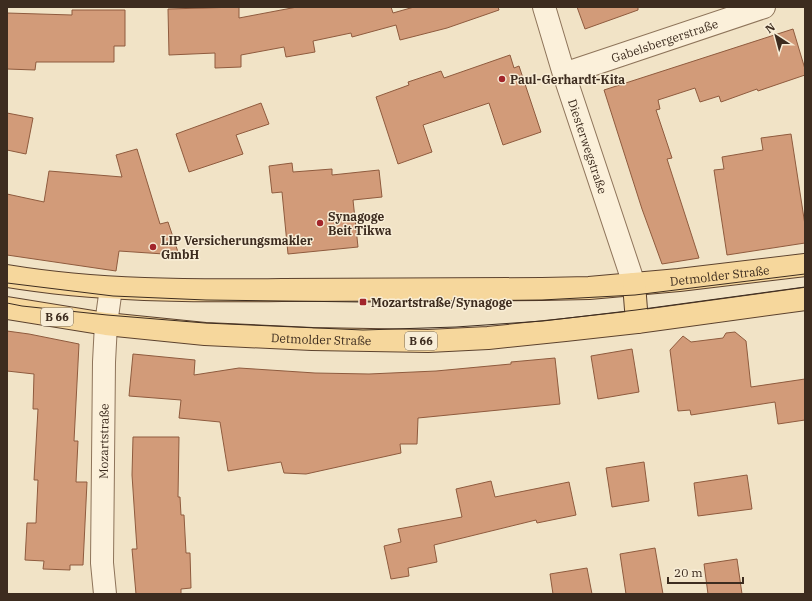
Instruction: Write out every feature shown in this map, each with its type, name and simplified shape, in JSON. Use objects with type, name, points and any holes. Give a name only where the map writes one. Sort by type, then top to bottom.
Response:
[{"type":"main road","name":"Detmolder Straße","points":[[7,276],[110,288],[205,291],[542,289],[589,288],[679,280],[805,265]]},
{"type":"main road","points":[[634,284],[637,322]]},
{"type":"main road","name":"Detmolder Straße","points":[[7,308],[106,324],[205,334],[312,339],[428,341],[488,338],[566,330],[805,299]]},
{"type":"street","name":"Diesterwegstraße","points":[[544,7],[564,74],[634,284]]},
{"type":"street","name":"Gabelsbergerstraße","points":[[564,74],[764,7]]},
{"type":"street","name":"Mozartstraße","points":[[105,594],[102,563],[104,362],[110,288]]},
{"type":"building","points":[[239,7],[239,18],[297,7],[391,7],[393,13],[414,7],[498,7],[499,10],[447,28],[400,40],[396,25],[352,37],[351,33],[313,41],[315,52],[286,57],[284,47],[241,55],[241,67],[215,68],[215,53],[169,55],[168,9]]},
{"type":"building","points":[[577,7],[638,7],[638,10],[585,29]]},
{"type":"building","points":[[72,10],[125,10],[125,46],[114,46],[114,62],[36,62],[35,70],[7,69],[7,13],[72,15]]},
{"type":"building","points":[[793,29],[805,69],[805,75],[758,91],[757,89],[721,102],[719,96],[700,102],[695,88],[658,100],[660,109],[656,110],[672,158],[667,159],[699,258],[662,264],[642,209],[604,90]]},
{"type":"building","points":[[510,55],[514,68],[519,66],[541,132],[503,145],[489,103],[423,125],[432,152],[398,164],[376,97],[409,85],[408,82],[441,71],[444,78]]},
{"type":"building","points":[[261,103],[269,124],[236,135],[243,154],[189,172],[176,134]]},
{"type":"building","points":[[7,113],[33,118],[26,154],[7,150]]},
{"type":"building","points":[[791,134],[805,225],[805,243],[727,255],[714,170],[724,169],[722,157],[763,150],[761,138]]},
{"type":"building","points":[[137,149],[160,224],[168,222],[179,255],[119,251],[116,271],[7,255],[7,194],[44,202],[49,171],[122,177],[116,155]]},
{"type":"building","name":"Synagoge Beit Tikwa","points":[[292,163],[293,172],[332,169],[332,175],[379,170],[382,197],[353,200],[358,247],[288,254],[282,192],[272,193],[269,166]]},
{"type":"building","points":[[7,331],[79,344],[74,441],[78,441],[76,482],[87,482],[83,565],[70,565],[70,570],[43,569],[44,561],[25,560],[27,523],[36,523],[38,480],[34,480],[38,409],[33,409],[34,374],[7,371]]},
{"type":"building","points":[[735,332],[746,341],[751,387],[805,379],[805,420],[778,424],[775,402],[691,415],[690,410],[678,411],[670,350],[683,336],[691,342],[723,338],[726,333]]},
{"type":"building","points":[[632,349],[639,392],[598,399],[591,356]]},
{"type":"building","points":[[133,354],[195,360],[194,375],[239,368],[315,373],[369,374],[436,371],[555,358],[560,404],[418,418],[417,444],[400,444],[401,453],[306,474],[284,473],[281,462],[228,471],[220,422],[179,418],[181,400],[129,396]]},
{"type":"building","points":[[133,437],[179,437],[178,497],[180,497],[181,515],[184,515],[186,553],[190,553],[191,588],[181,589],[181,594],[136,594],[132,549],[137,549],[132,475]]},
{"type":"building","points":[[644,462],[649,501],[612,507],[606,468]]},
{"type":"building","points":[[747,475],[752,509],[698,516],[694,483]]},
{"type":"building","points":[[491,481],[495,497],[569,482],[576,515],[537,523],[536,520],[434,545],[437,562],[408,568],[409,576],[391,579],[384,546],[401,542],[398,529],[462,517],[456,489]]},
{"type":"building","points":[[655,548],[663,594],[626,594],[620,554]]},
{"type":"building","points":[[737,559],[742,594],[708,594],[704,564]]},
{"type":"building","points":[[587,568],[592,594],[553,594],[550,574]]},
{"type":"tram line","points":[[7,283],[113,296],[206,300],[363,302],[542,300],[635,295],[805,274]]},
{"type":"tram line","points":[[7,303],[107,315],[205,323],[363,330],[456,327],[543,321],[805,287]]},
{"type":"place","name":"Paul-Gerhardt-Kita","points":[[502,79]]},
{"type":"place","name":"Synagoge Beit Tikwa","points":[[320,223]]},
{"type":"place","name":"LIP Versicherungsmakler GmbH","points":[[153,247]]},
{"type":"place","name":"Mozartstraße/Synagoge","points":[[363,302]]}]
